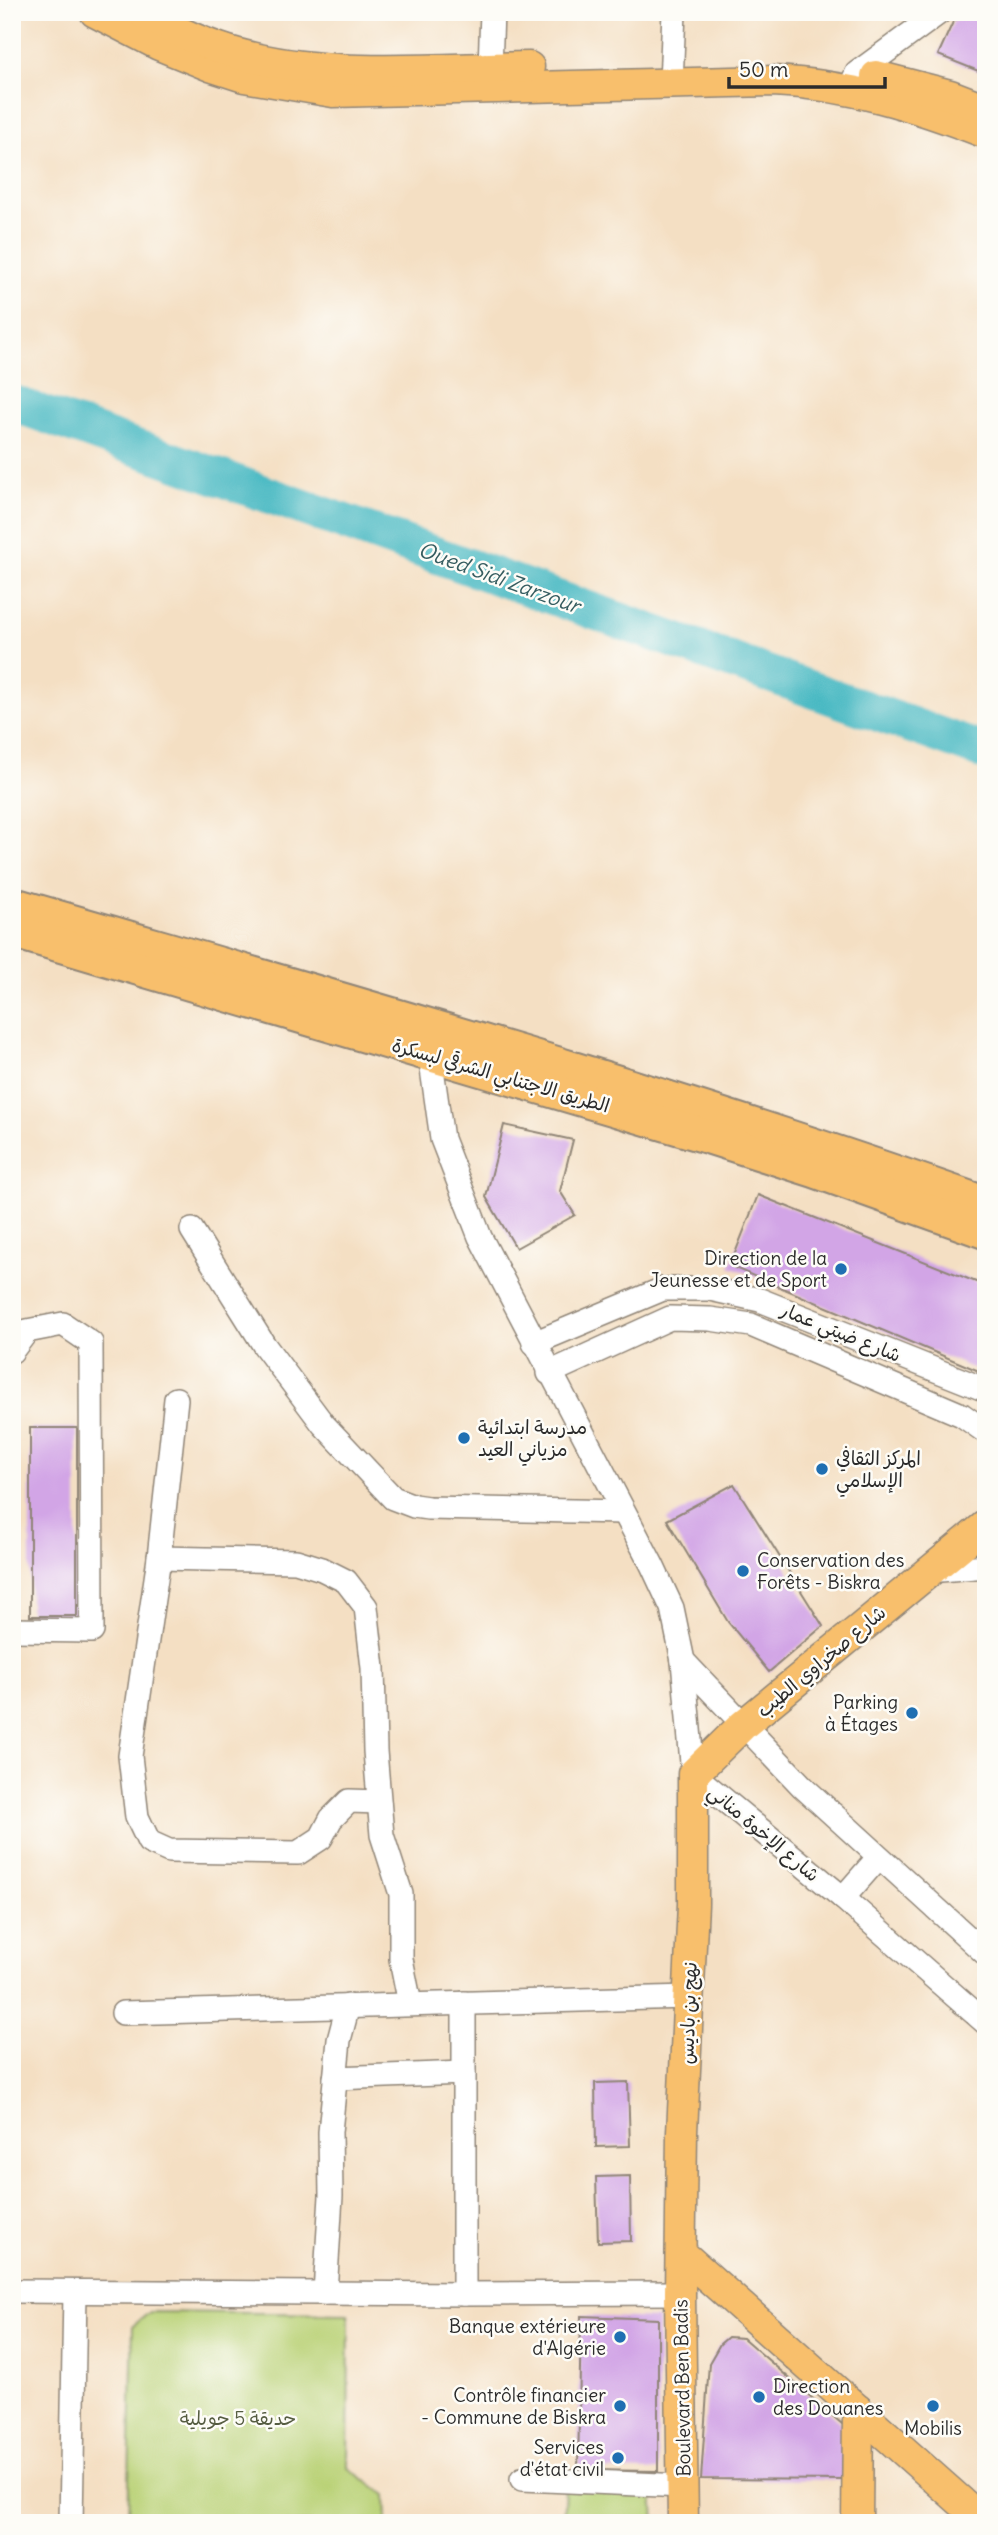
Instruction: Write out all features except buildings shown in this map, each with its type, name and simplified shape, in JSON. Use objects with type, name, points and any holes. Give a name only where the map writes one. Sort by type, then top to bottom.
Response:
[{"type":"highway","name":"الطريق الاجتنابي الشرقي لبسكرة","points":[[12,904],[590,1075],[810,1143],[986,1204]]},
{"type":"highway","name":"الطريق الاجتنابي الشرقي لبسكرة","points":[[12,931],[499,1073],[813,1170],[986,1232]]},
{"type":"main road","points":[[95,12],[159,45],[210,66],[244,77],[333,92],[671,74]]},
{"type":"main road","points":[[141,12],[219,48],[286,65],[336,69],[490,67],[807,82],[898,80],[986,109]]},
{"type":"main road","points":[[853,81],[986,133]]},
{"type":"main road","name":"شارع صخراوي الطيب","points":[[693,1774],[743,1725],[986,1525]]},
{"type":"main road","name":"نهج بن باديس","points":[[681,2253],[682,2132],[692,1904],[693,1774]]},
{"type":"main road","points":[[681,2253],[985,2523]]},
{"type":"main road","name":"Boulevard Ben Badis","points":[[681,2253],[683,2523]]},
{"type":"main road","points":[[680,2306],[732,2298]]},
{"type":"main road","points":[[858,2410],[858,2523]]},
{"type":"street","points":[[490,67],[492,12]]},
{"type":"street","points":[[671,74],[674,12]]},
{"type":"street","points":[[853,81],[940,12]]},
{"type":"street","name":"شارع الإخوة مناني","points":[[430,1055],[442,1139],[480,1237],[672,1608],[683,1661],[693,1774],[843,1898],[986,2023]]},
{"type":"street","points":[[192,1230],[264,1345],[316,1414],[393,1498],[428,1508],[623,1512]]},
{"type":"street","name":"شارع ضيتي عمار","points":[[534,1343],[663,1289],[710,1289],[760,1300],[986,1390]]},
{"type":"street","points":[[751,1325],[760,1300]]},
{"type":"street","points":[[550,1373],[670,1318],[710,1319],[751,1325],[962,1415],[986,1432]]},
{"type":"street","points":[[12,1351],[27,1331],[63,1324],[91,1343],[92,1631],[12,1630]]},
{"type":"street","points":[[176,1399],[159,1558],[130,1756],[137,1817],[149,1842],[169,1851],[298,1853],[321,1838],[331,1819],[349,1801],[379,1802]]},
{"type":"street","points":[[159,1558],[296,1561],[322,1569],[346,1581],[366,1607],[373,1668],[374,1751],[382,1835],[401,1894],[401,1959],[410,2004]]},
{"type":"street","points":[[929,1570],[986,1566]]},
{"type":"street","points":[[683,1661],[803,1787],[986,1954]]},
{"type":"street","points":[[843,1898],[878,1858]]},
{"type":"street","points":[[124,2013],[688,1997]]},
{"type":"street","points":[[464,2003],[464,2294]]},
{"type":"street","points":[[325,2292],[331,2196],[330,2132],[339,2040],[348,2006]]},
{"type":"street","points":[[335,2078],[464,2073]]},
{"type":"street","points":[[12,2291],[464,2294],[680,2306]]},
{"type":"street","points":[[71,2523],[75,2292]]},
{"type":"street","points":[[522,2479],[684,2486]]},
{"type":"green space","name":"حديقة 5 جويلية","points":[[150,2312],[349,2314],[348,2468],[386,2495],[387,2523],[128,2523],[133,2326]]},
{"type":"green space","points":[[565,2488],[653,2490],[655,2523],[563,2523]]},
{"type":"waterway","name":"Oued Sidi Zarzour","points":[[12,403],[986,752]]},
{"type":"place","name":"Direction de la Jeunesse et de Sport","points":[[841,1269]]},
{"type":"place","name":"مدرسة ابتدائية مزياني العيد","points":[[464,1438]]},
{"type":"place","name":"المركز الثقافي الإسلامي","points":[[822,1469]]},
{"type":"place","name":"Conservation des Forêts - Biskra","points":[[743,1571]]},
{"type":"place","name":"Parking à Étages","points":[[912,1713]]},
{"type":"place","name":"Banque extérieure d'Algérie","points":[[620,2337]]},
{"type":"place","name":"Direction des Douanes","points":[[759,2397]]},
{"type":"place","name":"Contrôle financier - Commune de Biskra","points":[[620,2406]]},
{"type":"place","name":"Mobilis","points":[[933,2406]]},
{"type":"place","name":"Services d'état civil","points":[[618,2458]]}]
